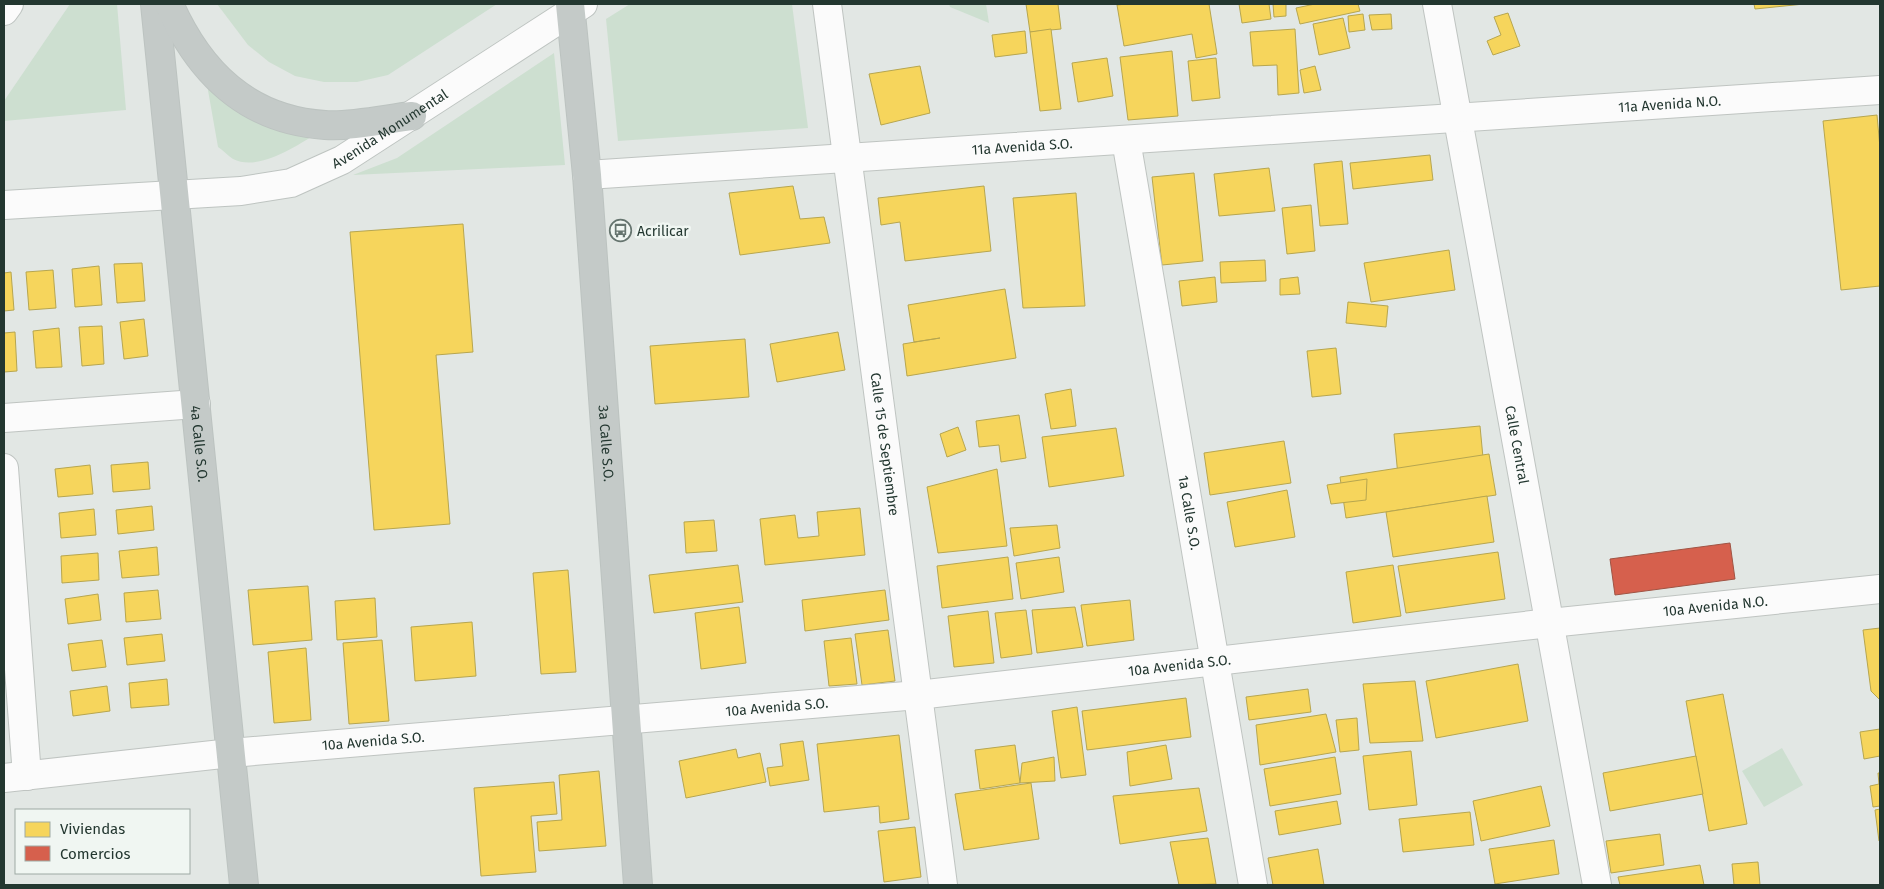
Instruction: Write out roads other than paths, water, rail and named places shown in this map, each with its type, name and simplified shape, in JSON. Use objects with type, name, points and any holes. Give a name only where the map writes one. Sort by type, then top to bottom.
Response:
[{"type":"highway","name":"4a Calle S.O.","points":[[155,4],[244,885]]},
{"type":"highway","points":[[169,4],[179,26],[199,58],[226,87],[249,104],[281,118],[326,125],[412,116]]},
{"type":"highway","name":"3a Calle S.O.","points":[[574,6],[638,885]]},
{"type":"street","points":[[4,10],[8,4]]},
{"type":"street","name":"Calle 15 de Septiembre","points":[[827,4],[943,885]]},
{"type":"street","name":"Calle Central","points":[[1437,4],[1596,885]]},
{"type":"street","name":"Avenida Monumental","points":[[4,205],[241,191],[291,183],[342,160],[412,116],[574,6]]},
{"type":"street","name":"11a Avenida N.O.","points":[[1458,117],[1880,90]]},
{"type":"street","name":"11a Avenida S.O.","points":[[587,175],[1458,117]]},
{"type":"street","name":"1a Calle S.O.","points":[[1126,140],[1253,885]]},
{"type":"street","points":[[4,418],[196,404]]},
{"type":"street","points":[[4,468],[15,777]]},
{"type":"street","name":"10a Avenida N.O.","points":[[1550,623],[1880,589]]},
{"type":"street","name":"10a Avenida S.O.","points":[[15,777],[231,754],[918,695],[1550,623]]},
{"type":"place","name":"Acrilicar","points":[[621,231]]}]
